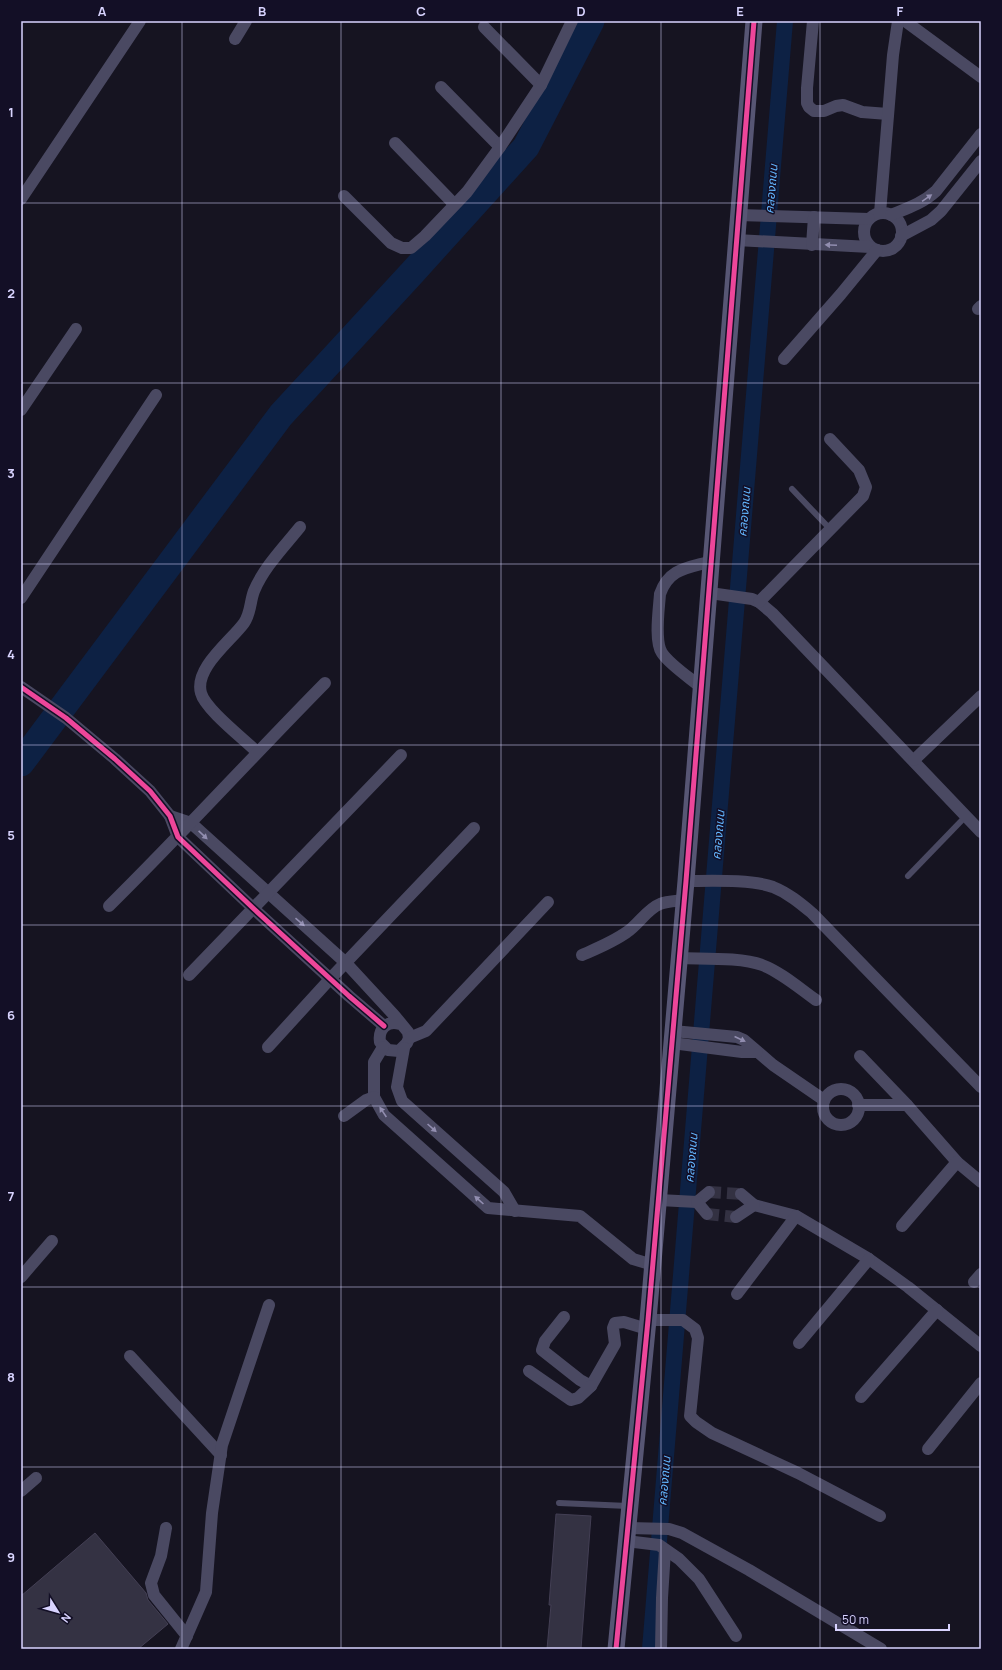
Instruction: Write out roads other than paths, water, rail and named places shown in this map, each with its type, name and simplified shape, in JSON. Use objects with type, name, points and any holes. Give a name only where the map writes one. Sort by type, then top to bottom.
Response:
[{"type":"street","points":[[21,199],[140,21]]},
{"type":"street","points":[[235,40],[246,21]]},
{"type":"street","points":[[344,196],[391,243],[402,248],[410,248],[424,236],[467,192],[500,147],[541,85],[572,21]]},
{"type":"street","points":[[616,1649],[632,1535],[630,1506],[651,1323],[653,1265],[663,1200],[679,1037],[684,958],[684,900],[692,881],[702,688],[715,593],[712,561],[744,241],[754,21]]},
{"type":"street","points":[[813,21],[806,88],[807,103],[809,107],[814,111],[824,111],[843,105],[862,112],[888,114]]},
{"type":"street","points":[[873,248],[864,234],[864,229],[880,216],[893,55],[898,21]]},
{"type":"street","points":[[905,21],[981,78]]},
{"type":"street","points":[[484,27],[541,85]]},
{"type":"street","points":[[441,87],[500,147]]},
{"type":"street","points":[[744,215],[785,217],[880,216],[918,204],[928,198],[936,190],[981,134]]},
{"type":"street","points":[[395,143],[454,204]]},
{"type":"street","points":[[744,241],[889,250],[895,247],[902,236],[931,220],[941,211],[981,160]]},
{"type":"street","points":[[880,216],[900,224],[902,236]]},
{"type":"street","points":[[812,245],[814,217]]},
{"type":"street","points":[[784,359],[841,294],[873,248]]},
{"type":"street","points":[[21,410],[76,329]]},
{"type":"street","points":[[21,598],[156,395]]},
{"type":"street","points":[[755,601],[831,530],[863,496],[866,487],[859,470],[830,439]]},
{"type":"street","points":[[257,752],[209,707],[201,694],[200,684],[205,668],[244,622],[249,613],[254,592],[262,576],[300,527]]},
{"type":"street","points":[[702,688],[666,658],[661,652],[658,644],[660,599],[662,588],[675,572],[712,561]]},
{"type":"street","points":[[715,593],[755,601],[772,613],[914,760],[981,832]]},
{"type":"street","points":[[109,906],[178,838],[190,823],[257,752],[325,683]]},
{"type":"street","points":[[21,687],[66,718],[115,759],[150,792],[170,816],[178,838],[254,910],[384,1026]]},
{"type":"street","points":[[914,760],[981,696]]},
{"type":"street","points":[[189,975],[254,910],[401,755]]},
{"type":"street","points":[[170,816],[190,823],[346,963],[394,1014],[400,1024],[408,1032],[397,1087],[402,1101],[504,1192],[515,1211]]},
{"type":"street","points":[[268,1047],[330,978],[474,828]]},
{"type":"street","points":[[692,881],[731,881],[772,887],[795,898],[812,913],[981,1087]]},
{"type":"street","points":[[582,954],[614,941],[628,932],[641,921],[649,911],[660,904],[684,900]]},
{"type":"street","points":[[400,1024],[395,1022],[384,1026],[379,1037],[383,1047],[388,1050],[394,1052],[426,1031],[548,902]]},
{"type":"street","points":[[684,958],[743,961],[762,965],[780,975],[816,1000]]},
{"type":"street","points":[[679,1037],[720,1035],[738,1037],[744,1040],[792,1079],[824,1100]]},
{"type":"street","points":[[679,1037],[718,1048],[742,1052],[757,1052]]},
{"type":"street","points":[[383,1047],[374,1062],[374,1097],[384,1115],[488,1208],[580,1216],[633,1259],[653,1265]]},
{"type":"street","points":[[860,1056],[907,1104],[957,1162],[981,1182]]},
{"type":"street","points":[[844,1089],[851,1092],[856,1098],[858,1105],[857,1113],[853,1120],[846,1124],[838,1124],[830,1121],[825,1116],[823,1108],[824,1100],[828,1094],[836,1090],[844,1089]]},
{"type":"street","points":[[344,1116],[366,1100],[374,1097]]},
{"type":"street","points":[[858,1105],[907,1104]]},
{"type":"street","points":[[902,1226],[957,1162]]},
{"type":"street","points":[[663,1200],[694,1202],[709,1192]]},
{"type":"street","points":[[741,1194],[754,1205],[796,1216],[868,1258],[908,1287],[981,1346]]},
{"type":"street","points":[[694,1202],[707,1214]]},
{"type":"street","points":[[736,1217],[754,1205]]},
{"type":"street","points":[[737,1294],[796,1216]]},
{"type":"street","points":[[21,1277],[52,1241]]},
{"type":"street","points":[[799,1343],[868,1258]]},
{"type":"street","points":[[181,1649],[206,1592],[212,1513],[222,1445],[269,1305]]},
{"type":"street","points":[[861,1397],[937,1310]]},
{"type":"street","points":[[564,1317],[545,1341],[542,1350],[580,1380],[591,1386]]},
{"type":"street","points":[[529,1371],[571,1400],[578,1398],[591,1386],[615,1344],[613,1328],[615,1323],[651,1323],[683,1320],[695,1329],[698,1338],[690,1416],[696,1422],[712,1433],[798,1473],[880,1516]]},
{"type":"street","points":[[130,1356],[221,1455]]},
{"type":"street","points":[[928,1450],[981,1383]]},
{"type":"street","points":[[21,1491],[36,1478]]},
{"type":"street","points":[[166,1528],[161,1556],[151,1583],[154,1595],[187,1636]]},
{"type":"street","points":[[632,1535],[669,1529],[682,1533],[749,1570],[881,1649]]},
{"type":"street","points":[[632,1535],[662,1547],[679,1559],[699,1578],[736,1636]]},
{"type":"street","points":[[661,1649],[662,1547]]},
{"type":"lane","points":[[792,489],[831,530]]},
{"type":"lane","points":[[908,876],[966,816]]},
{"type":"lane","points":[[558,1503],[630,1506]]},
{"type":"waterway","points":[[21,763],[281,415],[526,147],[591,21]]},
{"type":"waterway","name":"คลองถนน","points":[[650,1649],[785,21]]},
{"type":"tunnel","points":[[709,1192],[741,1194]]},
{"type":"tunnel","points":[[707,1214],[736,1217]]}]
